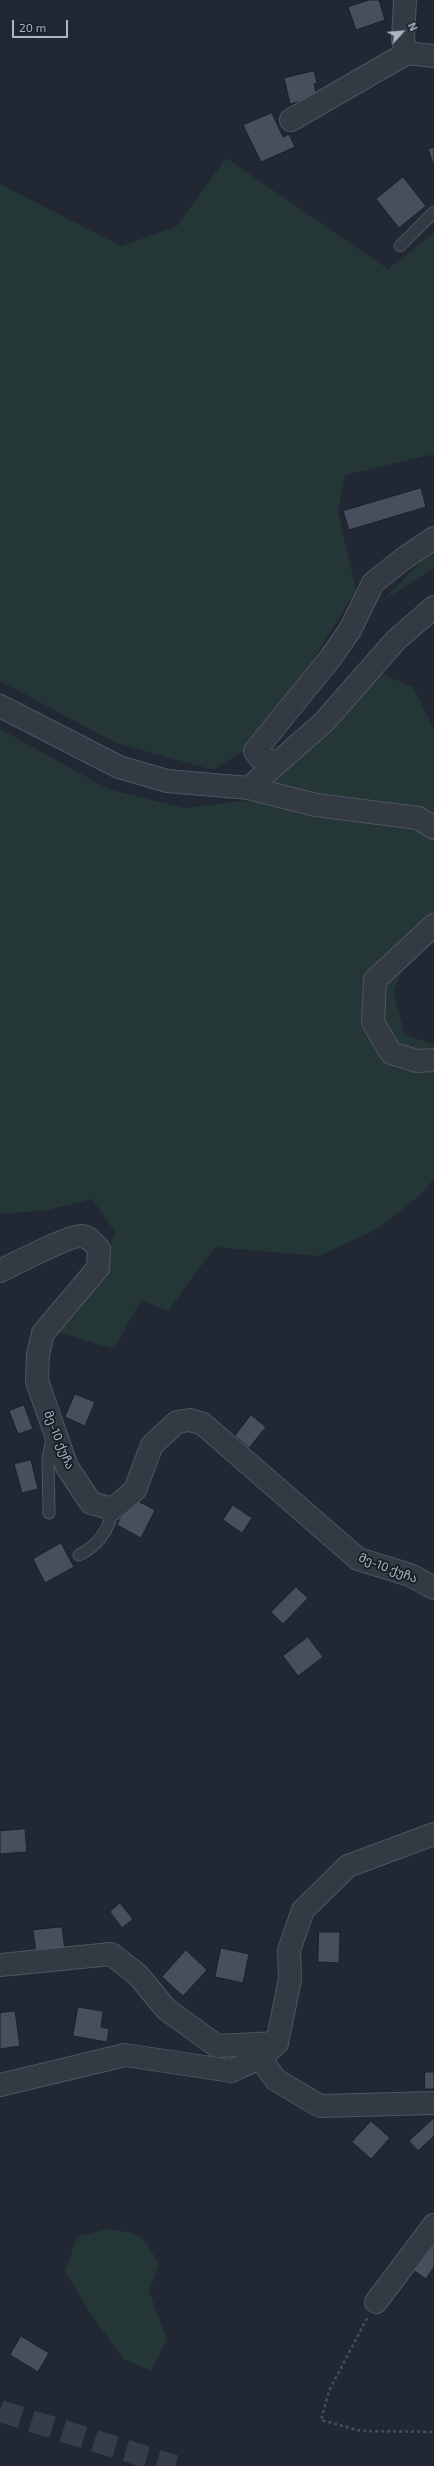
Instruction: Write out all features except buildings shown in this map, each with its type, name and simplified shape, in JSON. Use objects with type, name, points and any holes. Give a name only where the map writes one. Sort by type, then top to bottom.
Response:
[{"type":"street","points":[[405,0],[403,40],[407,53]]},
{"type":"street","points":[[291,120],[407,53],[434,56]]},
{"type":"street","points":[[277,763],[260,758],[255,751],[329,660],[350,630],[373,583],[402,559],[434,538]]},
{"type":"street","points":[[249,788],[324,722],[396,640],[434,607]]},
{"type":"street","points":[[0,706],[119,767],[167,781],[249,788],[316,804],[418,818],[434,828]]},
{"type":"street","points":[[434,925],[375,980],[373,1022],[391,1053],[417,1061],[434,1060]]},
{"type":"street","name":"მე-10 ქუჩა","points":[[0,1271],[47,1248],[81,1236],[89,1238],[99,1249],[98,1268],[43,1333],[38,1355],[37,1381],[53,1431],[67,1467],[91,1504],[113,1509],[135,1490],[152,1445],[177,1422],[190,1420],[203,1424],[358,1559],[410,1574],[434,1588]]},
{"type":"street","points":[[0,2085],[125,2056],[231,2072],[260,2058],[277,2043],[290,1979],[289,1950],[303,1910],[348,1866],[434,1834]]},
{"type":"street","points":[[0,1965],[111,1954],[138,1975],[166,2009],[217,2046],[277,2043]]},
{"type":"street","points":[[260,2058],[276,2080],[320,2106],[434,2103]]},
{"type":"street","points":[[376,2302],[434,2225]]},
{"type":"lane","points":[[400,246],[434,212]]},
{"type":"lane","points":[[49,1513],[48,1459],[53,1431]]},
{"type":"lane","points":[[79,1555],[92,1549],[110,1526],[113,1509]]},
{"type":"path","points":[[376,2302],[329,2391],[322,2420],[361,2431],[434,2432]]},
{"type":"shaded area","points":[[226,158],[388,269],[434,233],[434,454],[345,475],[338,512],[356,590],[308,668],[259,741],[213,770],[116,743],[0,681],[0,184],[121,246],[176,227]]},
{"type":"shaded area","points":[[434,554],[434,568],[382,601],[425,558]]},
{"type":"shaded area","points":[[360,665],[413,687],[434,729],[434,925],[414,942],[393,992],[405,1035],[434,1044],[434,1179],[419,1196],[377,1229],[319,1256],[215,1247],[168,1311],[141,1300],[114,1349],[54,1331],[105,1261],[115,1232],[92,1199],[48,1210],[0,1214],[0,729],[108,789],[184,808],[250,800]]},
{"type":"shaded area","points":[[107,2229],[127,2232],[139,2237],[148,2246],[159,2264],[149,2291],[167,2340],[151,2371],[124,2359],[92,2316],[65,2271],[77,2237]]},
{"type":"tunnel","points":[[0,2411],[175,2466]]}]
